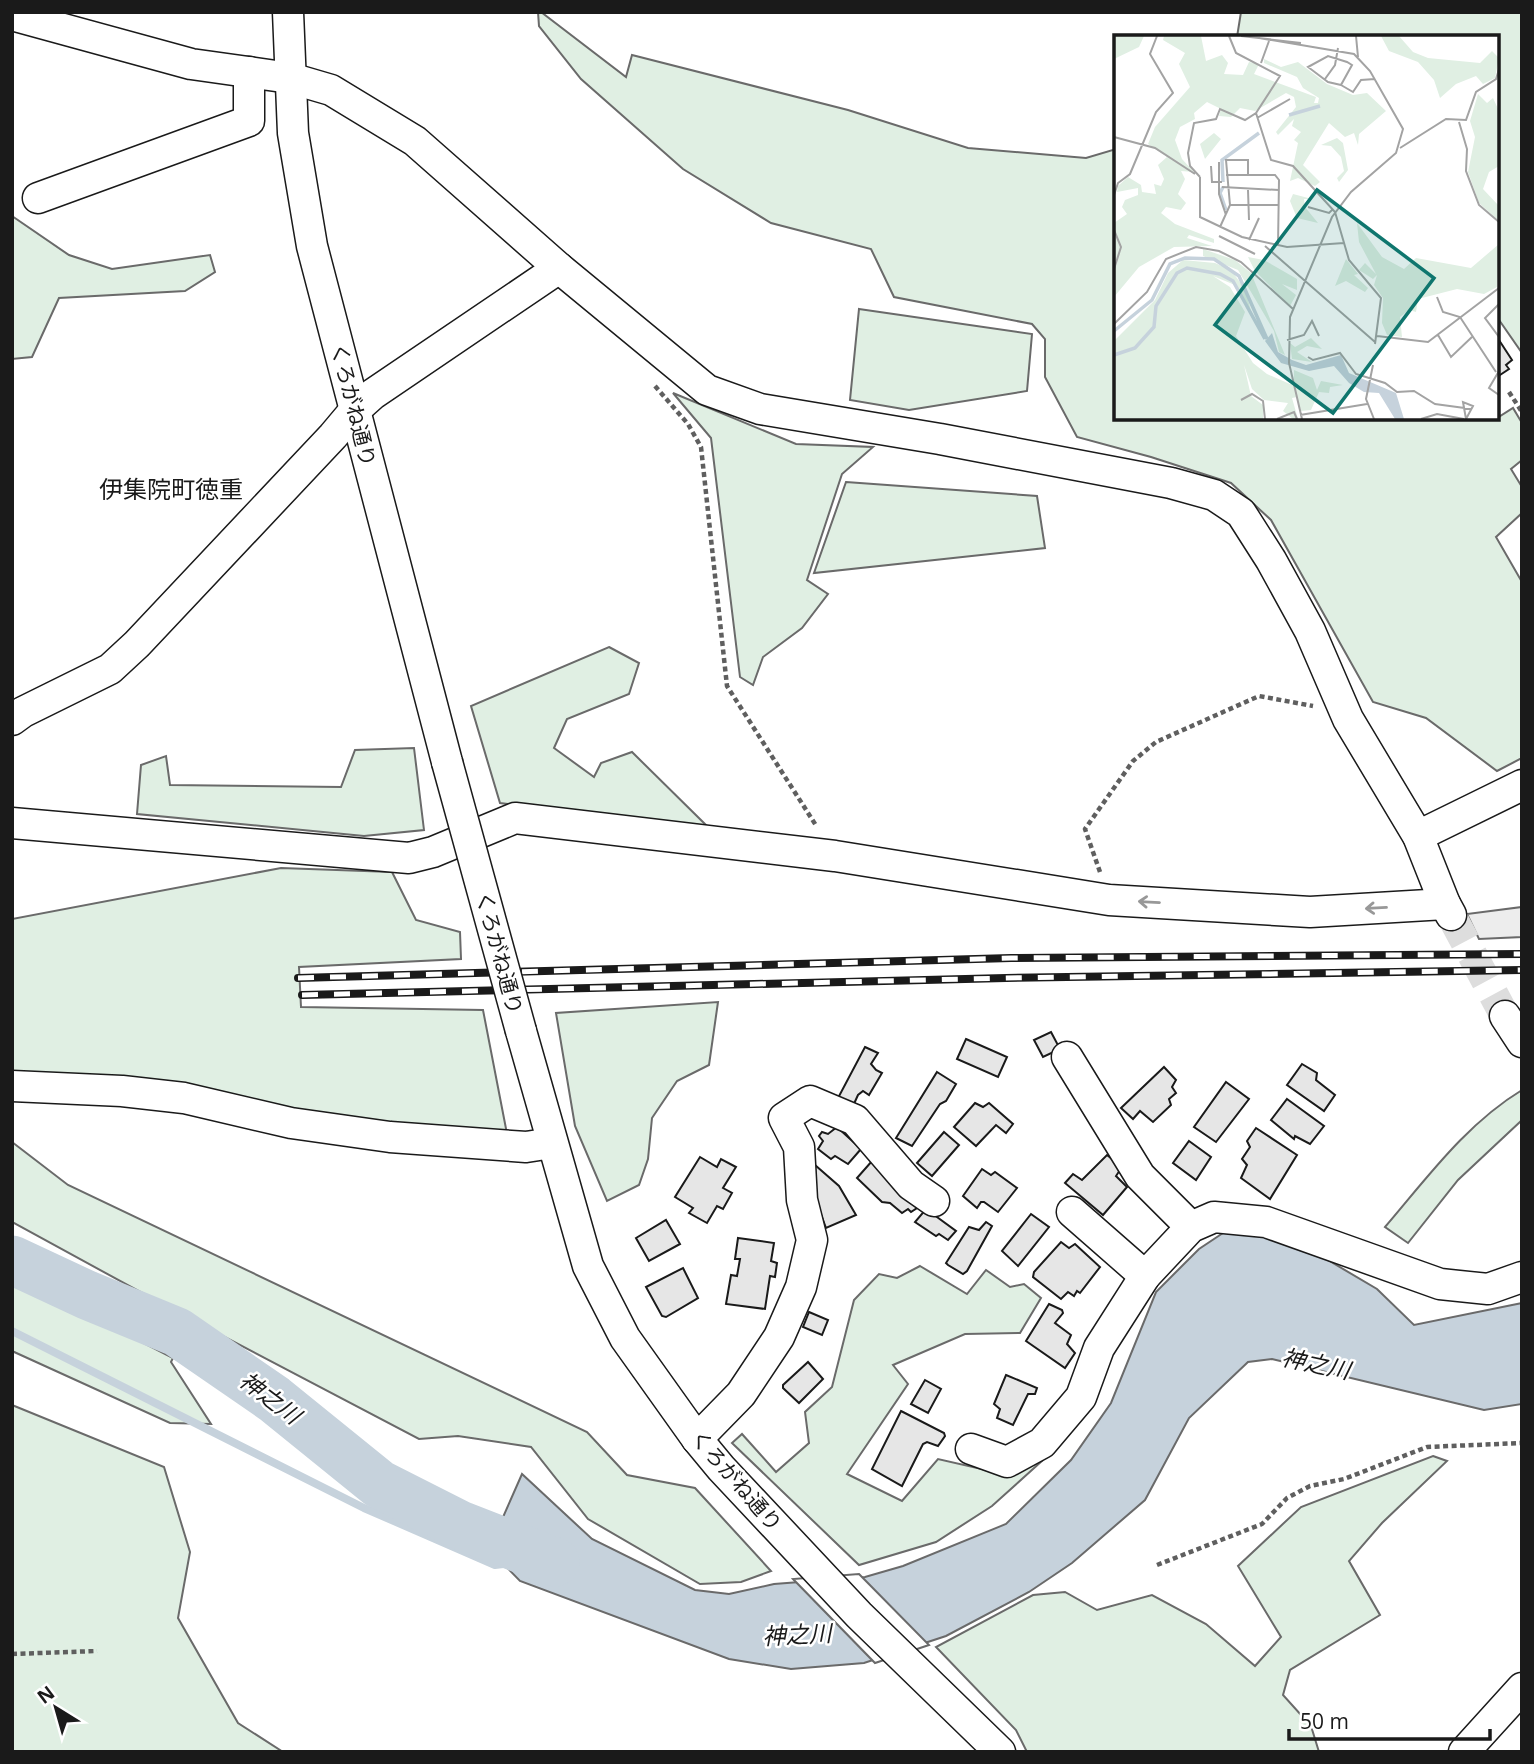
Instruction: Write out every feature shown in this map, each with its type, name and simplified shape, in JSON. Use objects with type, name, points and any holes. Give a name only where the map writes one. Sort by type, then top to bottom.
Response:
[{"type":"street","name":"くろがね通り","points":[[288,12],[293,132],[313,246],[447,762],[587,1266],[625,1338],[721,1468],[859,1615],[996,1748]]},
{"type":"street","points":[[12,15],[191,64],[290,78],[331,90],[415,141],[559,268],[708,390],[760,409],[1171,482],[1214,495],[1241,513],[1271,560],[1310,631],[1348,719],[1418,836],[1448,910],[1310,912],[1109,900],[835,856],[515,818],[433,852],[409,858],[12,823]]},
{"type":"street","points":[[38,198],[249,121],[249,72]]},
{"type":"street","points":[[16,709],[110,669],[373,394],[559,268]]},
{"type":"street","points":[[1418,836],[1522,785]]},
{"type":"street","points":[[1504,1016],[1522,1042]]},
{"type":"street","points":[[1066,1057],[1140,1176],[1191,1227]]},
{"type":"street","points":[[12,1086],[122,1091],[184,1098],[290,1123],[390,1137],[526,1147],[552,1143]]},
{"type":"street","points":[[697,1439],[741,1394],[779,1337],[800,1287],[812,1240],[802,1200],[799,1147],[784,1118],[810,1101],[855,1121],[911,1185],[934,1201]]},
{"type":"street","points":[[1072,1212],[1144,1276]]},
{"type":"street","points":[[971,1449],[1007,1462],[1042,1443],[1081,1397],[1099,1348],[1144,1276],[1191,1227],[1214,1217],[1266,1222],[1440,1284],[1488,1289],[1522,1277]]},
{"type":"street","points":[[1464,1752],[1522,1688]]},
{"type":"path","points":[[651,382],[688,424],[701,447],[727,686],[835,856]]},
{"type":"path","points":[[1508,392],[1522,412]]},
{"type":"path","points":[[1109,900],[1085,829],[1133,761],[1156,742],[1259,695],[1307,703],[1348,719]]},
{"type":"path","points":[[1157,1565],[1262,1524],[1287,1498],[1310,1486],[1344,1479],[1427,1447],[1522,1443]]},
{"type":"path","points":[[12,1654],[97,1651]]},
{"type":"green space","points":[[538,12],[541,12],[626,77],[632,55],[848,110],[968,148],[1086,158],[1114,150],[1114,420],[1499,420],[1499,417],[1513,408],[1522,423],[1522,460],[1511,469],[1522,487],[1522,513],[1496,537],[1522,582],[1522,758],[1497,771],[1426,718],[1373,702],[1271,520],[1231,483],[1077,437],[1045,377],[1045,339],[1032,324],[894,297],[871,249],[771,223],[683,169],[581,79],[539,26]]},
{"type":"green space","points":[[1241,12],[1522,12],[1522,353],[1499,320],[1499,35],[1237,35]]},
{"type":"green space","points":[[12,216],[69,255],[112,269],[210,255],[215,272],[185,291],[59,298],[32,357],[12,359]]},
{"type":"green space","points":[[859,309],[1032,334],[1027,391],[909,410],[850,400]]},
{"type":"green space","points":[[673,393],[796,444],[873,447],[842,474],[807,580],[828,594],[802,628],[763,657],[753,685],[740,677],[711,438]]},
{"type":"green space","points":[[846,482],[1037,496],[1045,548],[814,573]]},
{"type":"green space","points":[[609,647],[639,663],[629,694],[567,719],[554,748],[594,777],[601,763],[632,752],[709,828],[500,803],[471,706]]},
{"type":"green space","points":[[414,748],[424,830],[364,836],[137,814],[141,765],[166,756],[170,785],[341,787],[355,750]]},
{"type":"green space","points":[[281,868],[392,872],[416,920],[460,932],[461,959],[299,967],[301,1007],[483,1010],[508,1139],[383,1127],[152,1088],[12,1071],[12,919]]},
{"type":"green space","points":[[718,1002],[709,1065],[677,1081],[652,1118],[648,1159],[639,1185],[607,1201],[575,1126],[556,1013]]},
{"type":"green space","points":[[1522,1090],[1522,1120],[1458,1180],[1408,1243],[1385,1227],[1465,1135]]},
{"type":"green space","points":[[12,1142],[68,1185],[587,1432],[627,1475],[695,1488],[771,1571],[741,1582],[700,1584],[588,1519],[531,1447],[458,1436],[419,1439],[12,1222]]},
{"type":"green space","points":[[920,1266],[967,1294],[986,1270],[1010,1287],[1024,1284],[1041,1298],[1020,1333],[965,1334],[893,1365],[908,1384],[847,1474],[902,1501],[938,1459],[999,1473],[1043,1460],[992,1506],[936,1542],[859,1565],[732,1443],[742,1434],[776,1472],[809,1443],[805,1412],[832,1387],[854,1300],[879,1274],[897,1278]]},
{"type":"green space","points":[[12,1278],[23,1281],[173,1358],[171,1362],[211,1424],[170,1423],[12,1351]]},
{"type":"green space","points":[[12,1405],[164,1467],[190,1552],[178,1618],[238,1723],[283,1752],[12,1752]]},
{"type":"green space","points":[[1433,1456],[1447,1461],[1382,1523],[1349,1561],[1380,1615],[1290,1670],[1283,1695],[1311,1726],[1319,1752],[1027,1752],[1016,1730],[936,1647],[1033,1595],[1065,1592],[1097,1610],[1152,1595],[1206,1624],[1255,1666],[1281,1637],[1238,1566],[1301,1507]]},
{"type":"shaded area","points":[[1522,907],[1522,937],[1479,939],[1467,914]]},
{"type":"water","points":[[1238,1223],[1316,1253],[1377,1289],[1414,1325],[1522,1303],[1522,1404],[1484,1410],[1272,1359],[1248,1362],[1189,1418],[1145,1500],[1072,1563],[1029,1592],[946,1636],[864,1663],[791,1669],[729,1659],[520,1581],[489,1549],[522,1474],[592,1539],[695,1590],[729,1594],[774,1584],[865,1577],[903,1566],[1006,1524],[1071,1460],[1111,1403],[1156,1292],[1199,1249]]},
{"type":"pier","points":[[859,1574],[929,1645],[875,1663],[793,1579]]},
{"type":"building","points":[[1499,340],[1512,360],[1506,365],[1509,369],[1499,376]]},
{"type":"building","points":[[1051,1032],[1060,1049],[1043,1057],[1034,1040]]},
{"type":"building","points":[[966,1039],[1007,1057],[998,1077],[957,1059]]},
{"type":"building","points":[[865,1047],[878,1053],[871,1064],[882,1073],[869,1095],[863,1091],[853,1106],[838,1098]]},
{"type":"building","points":[[1302,1064],[1317,1073],[1316,1080],[1335,1095],[1324,1111],[1287,1085]]},
{"type":"building","points":[[1164,1067],[1176,1080],[1172,1087],[1176,1093],[1169,1099],[1171,1105],[1153,1122],[1140,1111],[1133,1119],[1121,1108]]},
{"type":"building","points":[[937,1072],[956,1084],[912,1146],[896,1138]]},
{"type":"building","points":[[1226,1082],[1249,1099],[1216,1142],[1194,1127]]},
{"type":"building","points":[[1287,1099],[1324,1126],[1310,1144],[1295,1136],[1294,1139],[1271,1120]]},
{"type":"building","points":[[975,1103],[983,1107],[989,1103],[1013,1124],[1006,1133],[996,1125],[976,1146],[954,1127]]},
{"type":"building","points":[[837,1127],[861,1149],[848,1164],[835,1156],[831,1159],[818,1149],[823,1141],[819,1136],[822,1132],[828,1134]]},
{"type":"building","points":[[1256,1128],[1297,1155],[1270,1199],[1241,1178],[1247,1165],[1242,1159],[1250,1147],[1247,1141]]},
{"type":"building","points":[[944,1132],[959,1145],[932,1176],[917,1163]]},
{"type":"building","points":[[1189,1141],[1211,1157],[1196,1180],[1173,1163]]},
{"type":"building","points":[[1107,1155],[1122,1167],[1116,1176],[1127,1187],[1103,1215],[1065,1183],[1073,1174],[1082,1180]]},
{"type":"building","points":[[700,1157],[717,1167],[721,1159],[736,1167],[723,1188],[732,1193],[723,1209],[717,1206],[707,1223],[689,1213],[693,1208],[675,1197]]},
{"type":"building","points":[[872,1161],[917,1208],[902,1213],[890,1203],[882,1202],[857,1178]]},
{"type":"building","points":[[815,1165],[839,1186],[856,1215],[826,1228],[816,1201]]},
{"type":"building","points":[[982,1169],[991,1175],[995,1172],[1017,1188],[998,1212],[984,1202],[977,1208],[963,1196]]},
{"type":"building","points":[[926,1209],[956,1231],[948,1240],[939,1234],[936,1236],[915,1222]]},
{"type":"building","points":[[1031,1214],[1049,1227],[1018,1266],[1002,1251]]},
{"type":"building","points":[[666,1220],[680,1244],[649,1261],[636,1238]]},
{"type":"building","points":[[986,1222],[992,1226],[967,1271],[963,1274],[948,1265],[946,1263],[969,1227],[979,1230]]},
{"type":"building","points":[[738,1238],[774,1243],[771,1261],[777,1263],[775,1277],[770,1276],[765,1309],[726,1304],[731,1275],[737,1276],[740,1259],[735,1259]]},
{"type":"building","points":[[1061,1242],[1069,1248],[1075,1244],[1100,1267],[1080,1293],[1077,1291],[1074,1296],[1068,1292],[1061,1299],[1033,1277],[1034,1272]]},
{"type":"building","points":[[683,1268],[698,1298],[666,1317],[662,1316],[646,1287]]},
{"type":"building","points":[[1049,1304],[1062,1310],[1063,1313],[1055,1323],[1071,1335],[1067,1344],[1075,1353],[1065,1368],[1026,1341]]},
{"type":"building","points":[[809,1312],[828,1320],[822,1335],[803,1327]]},
{"type":"building","points":[[808,1362],[823,1379],[799,1403],[783,1385]]},
{"type":"building","points":[[1006,1375],[1037,1388],[1035,1394],[1028,1394],[1013,1425],[997,1418],[1000,1409],[994,1404]]},
{"type":"building","points":[[925,1380],[941,1389],[928,1413],[911,1404]]},
{"type":"building","points":[[901,1411],[944,1433],[945,1436],[938,1446],[927,1442],[923,1444],[902,1486],[872,1469]]},
{"type":"waterway","name":"神之川","points":[[12,1260],[177,1332],[274,1399],[379,1484],[460,1525],[555,1562]]},
{"type":"waterway","points":[[12,1331],[364,1508],[495,1565],[512,1563]]},
{"type":"tunnel","points":[[1451,915],[1505,1016]]},
{"type":"railway","points":[[298,978],[1011,958],[1522,954]]},
{"type":"railway","points":[[302,995],[1006,978],[1522,970]]},
{"type":"district","name":"伊集院町徳重","points":[[171,490]]}]
